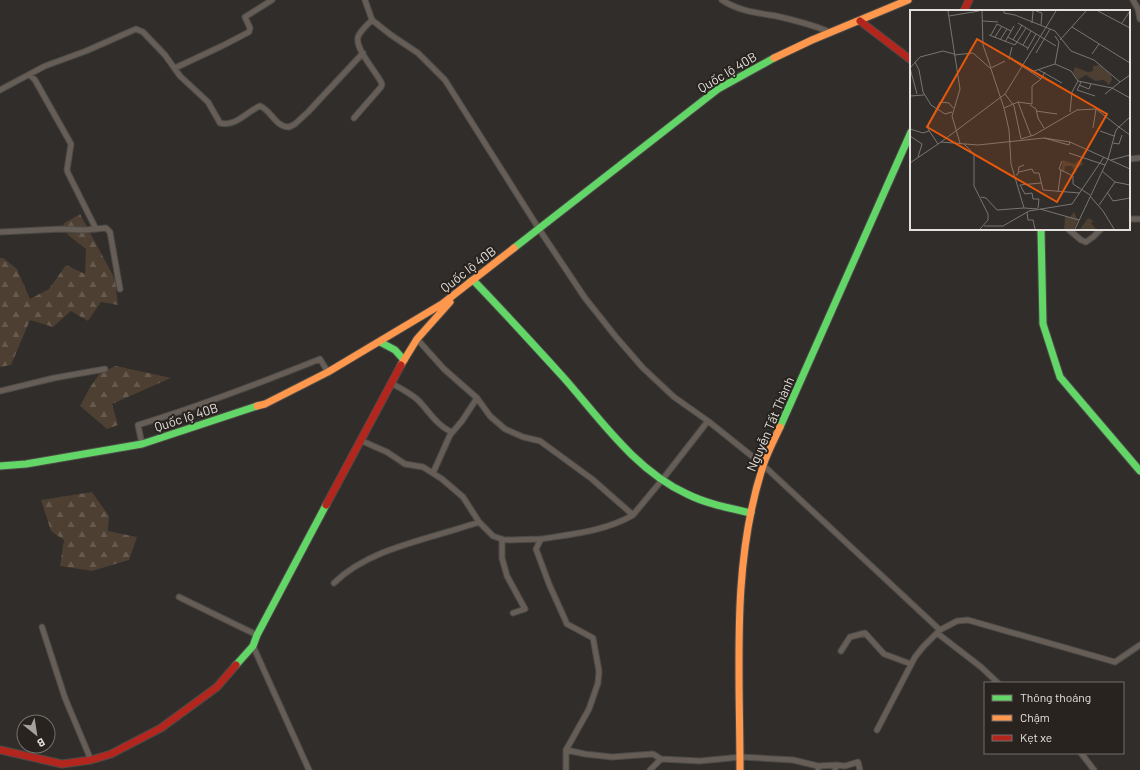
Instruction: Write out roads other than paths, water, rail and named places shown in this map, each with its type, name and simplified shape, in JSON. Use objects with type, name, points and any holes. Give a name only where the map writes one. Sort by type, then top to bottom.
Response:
[{"type":"main road","name":"Quốc lộ 40B","points":[[0,466],[26,464],[142,444],[265,404],[328,372],[442,304],[718,89],[752,69],[830,32],[860,21],[908,0]]},
{"type":"main road","points":[[964,10],[969,0]]},
{"type":"main road","points":[[860,21],[910,59]]},
{"type":"main road","name":"Nguyễn Tất Thành","points":[[740,770],[741,610],[744,559],[751,513],[763,465],[910,134]]},
{"type":"main road","points":[[1041,230],[1043,324],[1060,377],[1140,471]]},
{"type":"main road","points":[[0,750],[62,764],[91,760],[111,754],[161,728],[217,687],[252,646],[404,360],[417,339],[439,313],[473,280],[532,342],[626,449],[646,469],[662,480],[693,497],[736,511],[751,513]]},
{"type":"main road","points":[[380,342],[394,350],[404,360]]},
{"type":"street","points":[[175,68],[249,32],[250,28],[245,17],[272,0]]},
{"type":"street","points":[[365,0],[372,20],[418,53],[444,80],[585,298],[616,337],[644,368],[674,397],[708,421],[763,465],[938,631],[997,682]]},
{"type":"street","points":[[722,0],[730,5],[748,11],[800,21],[830,32]]},
{"type":"street","points":[[1133,0],[1138,10],[1140,19]]},
{"type":"street","points":[[354,118],[382,84],[358,44],[358,37],[372,20]]},
{"type":"street","points":[[0,90],[45,66],[86,51],[136,29],[144,32],[165,54],[180,76],[208,102],[220,123],[229,124],[235,122],[260,106],[282,125],[289,127],[295,124],[312,107],[363,53]]},
{"type":"street","points":[[30,74],[35,80],[71,144],[67,170],[96,228]]},
{"type":"street","points":[[1130,159],[1140,158]]},
{"type":"street","points":[[0,232],[61,229],[85,230],[106,228],[110,232],[120,290]]},
{"type":"street","points":[[1069,230],[1080,240],[1086,242],[1093,238],[1100,230]]},
{"type":"street","points":[[417,339],[444,369],[477,398],[490,416],[505,429],[523,437],[540,441],[592,479],[633,515]]},
{"type":"street","points":[[142,444],[138,425],[242,390],[320,359],[328,372]]},
{"type":"street","points":[[0,391],[54,378],[105,369]]},
{"type":"street","points":[[392,383],[411,395],[444,428],[452,432]]},
{"type":"street","points":[[433,473],[452,432],[462,421],[477,398]]},
{"type":"street","points":[[362,441],[387,452],[405,464],[423,467],[433,473],[463,497],[479,522],[493,536],[502,539],[541,539],[597,529],[620,522],[633,515],[708,421]]},
{"type":"street","points":[[334,583],[354,567],[384,553],[428,537],[479,522]]},
{"type":"street","points":[[502,539],[502,558],[507,576],[525,609],[513,613]]},
{"type":"street","points":[[541,539],[536,549],[560,609],[567,624],[593,638],[600,671],[594,696],[566,750],[566,770]]},
{"type":"street","points":[[179,597],[257,635]]},
{"type":"street","points":[[877,730],[911,664],[923,646],[938,631],[957,621],[968,620],[1115,662],[1140,645]]},
{"type":"street","points":[[42,627],[66,698],[91,760]]},
{"type":"street","points":[[841,650],[850,637],[865,633],[884,654],[911,664]]},
{"type":"street","points":[[252,646],[309,770]]},
{"type":"street","points":[[566,750],[612,757],[653,754],[661,759],[700,761],[741,757],[793,760],[818,768],[836,768],[858,762],[860,770]]},
{"type":"street","points":[[1082,754],[1094,770]]},
{"type":"street","points":[[650,770],[661,759]]}]
